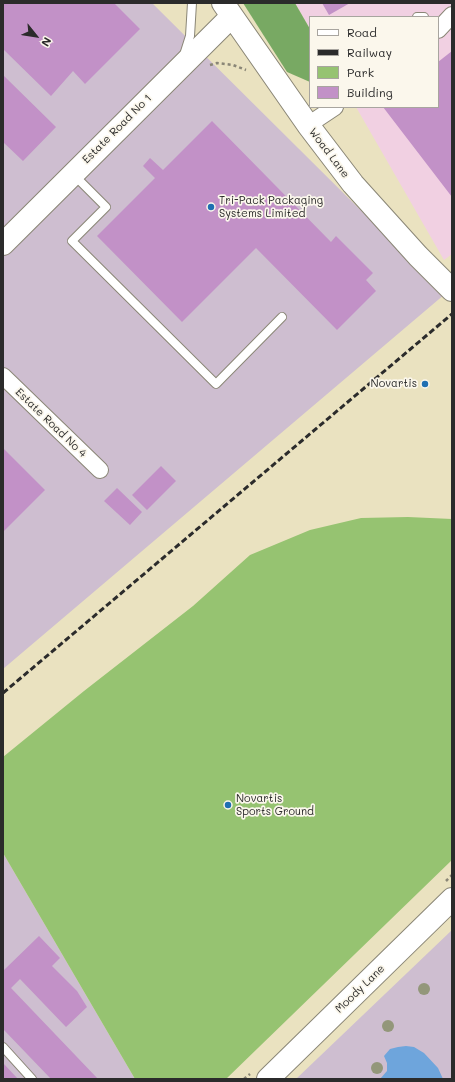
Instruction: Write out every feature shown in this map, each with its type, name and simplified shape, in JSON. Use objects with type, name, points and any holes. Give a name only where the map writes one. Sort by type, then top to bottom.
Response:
[{"type":"street","name":"Estate Road No 1","points":[[3,244],[181,65],[227,10]]},
{"type":"street","name":"Woad Lane","points":[[227,10],[308,125],[353,184],[418,256],[452,290]]},
{"type":"street","points":[[439,27],[452,15]]},
{"type":"street","points":[[308,125],[334,108]]},
{"type":"street","name":"Estate Road No 4","points":[[3,376],[100,470]]},
{"type":"street","name":"Moody Lane","points":[[268,1079],[452,899]]},
{"type":"lane","points":[[181,65],[190,36],[192,3]]},
{"type":"lane","points":[[72,174],[106,207],[72,241],[216,384],[282,317]]},
{"type":"lane","points":[[3,1047],[32,1079]]},
{"type":"path","points":[[205,66],[217,63],[233,65],[246,70],[250,74]]},
{"type":"shaded area","points":[[3,3],[152,3],[445,294],[3,669]]},
{"type":"shaded area","points":[[295,3],[452,3],[452,254],[444,260],[357,108],[439,108],[439,16],[309,16],[309,27]]},
{"type":"shaded area","points":[[3,853],[135,1079],[3,1079]]},
{"type":"shaded area","points":[[452,930],[452,1079],[296,1079]]},
{"type":"green space","points":[[243,3],[295,3],[309,27],[309,82],[287,72]]},
{"type":"green space","name":"Novartis Sports Ground","points":[[408,517],[452,519],[452,860],[226,1079],[135,1079],[3,853],[3,757],[84,691],[193,606],[250,555],[310,530],[361,518]]},
{"type":"water","points":[[406,1046],[414,1047],[424,1053],[438,1068],[443,1079],[380,1079],[387,1071],[387,1063],[384,1056],[390,1049]]},
{"type":"building","points":[[3,3],[114,3],[140,29],[85,84],[73,71],[51,96],[3,49]]},
{"type":"building","points":[[322,3],[350,3],[329,15]]},
{"type":"building","points":[[452,51],[452,197],[384,108],[439,108],[439,61]]},
{"type":"building","points":[[3,75],[56,127],[23,161],[3,142]]},
{"type":"building","name":"Tri-Pack Packaging Systems Limited","points":[[212,121],[331,242],[336,236],[373,273],[366,280],[376,291],[337,330],[256,248],[182,322],[97,236],[155,178],[143,166],[150,158],[163,170]]},
{"type":"building","points":[[3,448],[45,490],[3,532]]},
{"type":"building","points":[[161,466],[176,481],[147,510],[132,495]]},
{"type":"building","points":[[117,488],[142,512],[130,525],[104,501]]},
{"type":"building","points":[[39,936],[60,958],[52,966],[77,991],[87,1007],[66,1027],[20,979],[11,988],[98,1079],[51,1079],[3,1029],[3,971]]},
{"type":"building","points":[[3,1063],[18,1079],[3,1079]]},
{"type":"railway","points":[[3,693],[452,314]]},
{"type":"place","name":"Tri-Pack Packaging Systems Limited","points":[[211,207]]},
{"type":"place","name":"Novartis","points":[[425,384]]},
{"type":"place","name":"Novartis Sports Ground","points":[[228,805]]}]
